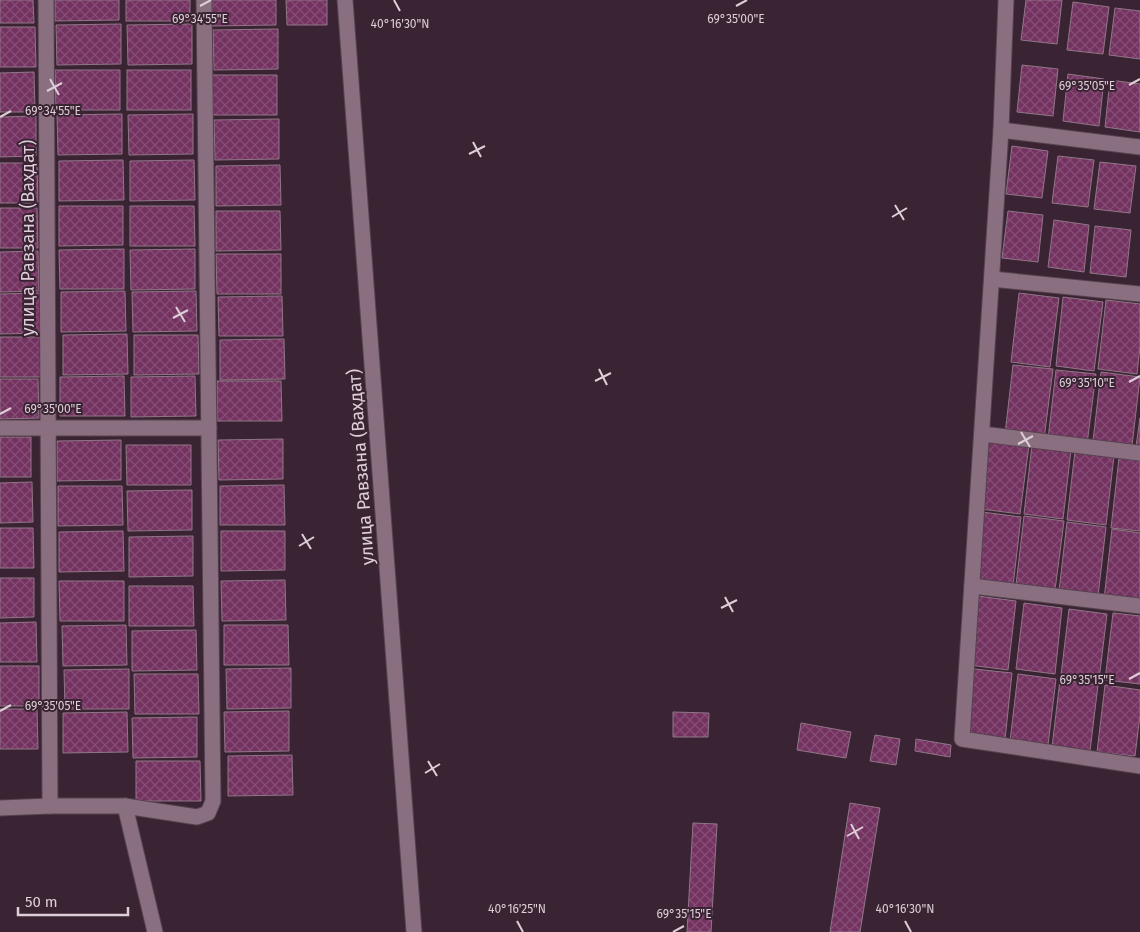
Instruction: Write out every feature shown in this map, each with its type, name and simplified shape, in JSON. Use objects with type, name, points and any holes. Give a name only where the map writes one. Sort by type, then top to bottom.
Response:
[{"type":"street","name":"улица Равзана (Вахдат)","points":[[46,0],[50,806]]},
{"type":"street","points":[[0,808],[125,806],[198,817],[208,813],[212,802],[204,0]]},
{"type":"street","name":"улица Равзана (Вахдат)","points":[[345,0],[414,932]]},
{"type":"street","points":[[1006,0],[1001,130],[962,739],[1140,766]]},
{"type":"street","points":[[1001,130],[1140,147]]},
{"type":"street","points":[[992,279],[1140,294]]},
{"type":"street","points":[[0,428],[208,428]]},
{"type":"street","points":[[982,434],[1140,454]]},
{"type":"street","points":[[972,586],[1140,606]]},
{"type":"street","points":[[125,806],[155,932]]},
{"type":"building","points":[[0,0],[33,0],[34,23],[0,23]]},
{"type":"building","points":[[55,0],[119,0],[119,20],[55,21]]},
{"type":"building","points":[[126,0],[190,0],[190,21],[126,21]]},
{"type":"building","points":[[212,0],[276,0],[276,25],[212,26]]},
{"type":"building","points":[[286,0],[327,0],[327,25],[287,25]]},
{"type":"building","points":[[1026,0],[1062,0],[1057,44],[1021,40]]},
{"type":"building","points":[[1073,2],[1109,7],[1103,54],[1067,50]]},
{"type":"building","points":[[1115,8],[1140,11],[1140,59],[1109,55]]},
{"type":"building","points":[[121,24],[121,64],[57,65],[56,25]]},
{"type":"building","points":[[192,24],[192,64],[128,65],[127,25]]},
{"type":"building","points":[[0,27],[35,27],[36,67],[0,67]]},
{"type":"building","points":[[278,29],[278,69],[214,70],[213,30]]},
{"type":"building","points":[[1022,65],[1058,69],[1053,116],[1017,112]]},
{"type":"building","points":[[55,70],[120,70],[120,110],[56,110]]},
{"type":"building","points":[[127,70],[191,70],[191,110],[127,110]]},
{"type":"building","points":[[34,72],[35,112],[0,112],[0,73]]},
{"type":"building","points":[[1068,74],[1104,79],[1099,126],[1063,121]]},
{"type":"building","points":[[212,75],[277,75],[277,115],[213,115]]},
{"type":"building","points":[[1110,80],[1140,84],[1140,132],[1105,127]]},
{"type":"building","points":[[122,114],[122,154],[58,155],[57,115]]},
{"type":"building","points":[[193,114],[193,154],[129,155],[128,115]]},
{"type":"building","points":[[36,116],[36,156],[0,157],[0,117]]},
{"type":"building","points":[[279,119],[279,159],[215,160],[214,120]]},
{"type":"building","points":[[1012,146],[1048,151],[1042,198],[1006,194]]},
{"type":"building","points":[[1058,156],[1094,160],[1088,207],[1052,203]]},
{"type":"building","points":[[123,160],[124,200],[59,201],[59,161]]},
{"type":"building","points":[[194,160],[195,200],[130,201],[130,161]]},
{"type":"building","points":[[1100,162],[1136,166],[1130,213],[1094,209]]},
{"type":"building","points":[[0,163],[37,163],[38,203],[0,203]]},
{"type":"building","points":[[280,165],[281,205],[216,206],[216,166]]},
{"type":"building","points":[[59,206],[123,206],[123,245],[59,246]]},
{"type":"building","points":[[130,206],[194,206],[195,246],[130,246]]},
{"type":"building","points":[[0,208],[37,208],[38,248],[0,248]]},
{"type":"building","points":[[216,211],[280,211],[281,250],[216,251]]},
{"type":"building","points":[[1008,211],[1043,215],[1038,262],[1002,258]]},
{"type":"building","points":[[1054,220],[1089,225],[1084,272],[1048,267]]},
{"type":"building","points":[[1095,226],[1131,230],[1126,277],[1090,273]]},
{"type":"building","points":[[124,249],[124,289],[60,289],[59,250]]},
{"type":"building","points":[[195,249],[195,289],[131,290],[130,250]]},
{"type":"building","points":[[38,251],[39,291],[0,292],[0,252]]},
{"type":"building","points":[[216,254],[281,254],[281,294],[217,294]]},
{"type":"building","points":[[125,291],[126,331],[61,332],[61,292]]},
{"type":"building","points":[[196,291],[197,331],[133,332],[132,292]]},
{"type":"building","points":[[40,293],[40,333],[0,334],[0,294]]},
{"type":"building","points":[[1019,293],[1059,298],[1050,367],[1011,362]]},
{"type":"building","points":[[282,296],[283,336],[219,336],[218,297]]},
{"type":"building","points":[[1063,297],[1103,302],[1094,371],[1056,366]]},
{"type":"building","points":[[1106,300],[1140,304],[1140,346],[1137,374],[1098,369]]},
{"type":"building","points":[[127,334],[128,374],[63,375],[63,335]]},
{"type":"building","points":[[134,335],[198,335],[199,374],[134,375]]},
{"type":"building","points":[[0,337],[42,337],[42,377],[0,377]]},
{"type":"building","points":[[284,339],[285,379],[220,380],[220,340]]},
{"type":"building","points":[[1013,365],[1053,369],[1044,439],[1005,434]]},
{"type":"building","points":[[1056,370],[1096,374],[1087,444],[1048,439]]},
{"type":"building","points":[[1101,372],[1140,377],[1132,446],[1093,441]]},
{"type":"building","points":[[124,376],[125,416],[60,416],[60,377]]},
{"type":"building","points":[[195,376],[196,416],[131,417],[131,377]]},
{"type":"building","points":[[0,379],[38,379],[39,418],[0,419]]},
{"type":"building","points":[[217,381],[281,381],[282,421],[217,421]]},
{"type":"building","points":[[1140,418],[1140,448],[1136,447]]},
{"type":"building","points":[[0,437],[31,437],[31,477],[0,477]]},
{"type":"building","points":[[283,439],[283,479],[219,480],[218,440]]},
{"type":"building","points":[[121,440],[121,480],[57,481],[57,441]]},
{"type":"building","points":[[989,440],[1029,445],[1020,514],[981,509]]},
{"type":"building","points":[[126,445],[191,445],[191,485],[127,485]]},
{"type":"building","points":[[1032,445],[1071,450],[1063,519],[1024,514]]},
{"type":"building","points":[[1075,451],[1114,456],[1106,525],[1067,520]]},
{"type":"building","points":[[1119,458],[1140,461],[1140,531],[1111,528]]},
{"type":"building","points":[[32,482],[33,522],[0,523],[0,483]]},
{"type":"building","points":[[284,485],[285,525],[220,525],[220,486]]},
{"type":"building","points":[[58,486],[122,486],[123,525],[58,526]]},
{"type":"building","points":[[192,490],[192,530],[128,531],[127,491]]},
{"type":"building","points":[[982,512],[1021,517],[1013,586],[974,581]]},
{"type":"building","points":[[1024,516],[1064,521],[1055,590],[1016,585]]},
{"type":"building","points":[[1067,522],[1106,527],[1098,596],[1059,591]]},
{"type":"building","points":[[0,528],[33,528],[34,568],[0,568]]},
{"type":"building","points":[[1112,529],[1140,533],[1140,603],[1104,599]]},
{"type":"building","points":[[123,531],[124,571],[59,572],[59,532]]},
{"type":"building","points":[[221,531],[285,531],[285,570],[221,571]]},
{"type":"building","points":[[193,536],[193,576],[129,577],[129,537]]},
{"type":"building","points":[[0,578],[34,578],[34,617],[0,618]]},
{"type":"building","points":[[285,580],[286,620],[222,621],[221,581]]},
{"type":"building","points":[[59,581],[124,581],[124,621],[60,621]]},
{"type":"building","points":[[129,586],[193,586],[194,626],[129,626]]},
{"type":"building","points":[[977,596],[1016,601],[1008,670],[969,665]]},
{"type":"building","points":[[1024,603],[1062,608],[1055,674],[1016,669]]},
{"type":"building","points":[[1069,609],[1107,614],[1099,680],[1061,675]]},
{"type":"building","points":[[1113,613],[1140,616],[1140,684],[1105,680]]},
{"type":"building","points":[[36,622],[37,662],[0,662],[0,623]]},
{"type":"building","points":[[126,625],[127,665],[63,666],[62,626]]},
{"type":"building","points":[[224,625],[288,625],[289,665],[224,665]]},
{"type":"building","points":[[196,630],[197,670],[132,671],[132,631]]},
{"type":"building","points":[[0,666],[39,666],[39,706],[0,706]]},
{"type":"building","points":[[291,668],[291,708],[227,709],[226,669]]},
{"type":"building","points":[[129,669],[129,709],[65,709],[64,670]]},
{"type":"building","points":[[974,669],[1012,673],[1005,740],[967,735]]},
{"type":"building","points":[[134,674],[198,674],[199,714],[135,714]]},
{"type":"building","points":[[1018,674],[1056,679],[1048,745],[1010,741]]},
{"type":"building","points":[[1060,680],[1098,685],[1090,751],[1052,747]]},
{"type":"building","points":[[1105,685],[1140,690],[1140,715],[1135,756],[1097,752]]},
{"type":"building","points":[[0,709],[37,709],[38,749],[0,749]]},
{"type":"building","points":[[289,711],[289,751],[225,752],[224,712]]},
{"type":"building","points":[[127,712],[128,752],[63,753],[63,713]]},
{"type":"building","points":[[673,712],[709,713],[708,737],[673,737]]},
{"type":"building","points":[[197,717],[197,757],[133,758],[132,718]]},
{"type":"building","points":[[801,723],[851,732],[846,758],[797,750]]},
{"type":"building","points":[[875,735],[900,739],[896,765],[870,761]]},
{"type":"building","points":[[916,739],[951,745],[950,757],[915,751]]},
{"type":"building","points":[[292,755],[293,795],[228,796],[228,756]]},
{"type":"building","points":[[136,761],[200,761],[201,801],[136,801]]},
{"type":"building","points":[[850,803],[880,808],[860,932],[830,932]]},
{"type":"building","points":[[693,823],[717,824],[711,932],[687,932]]}]
